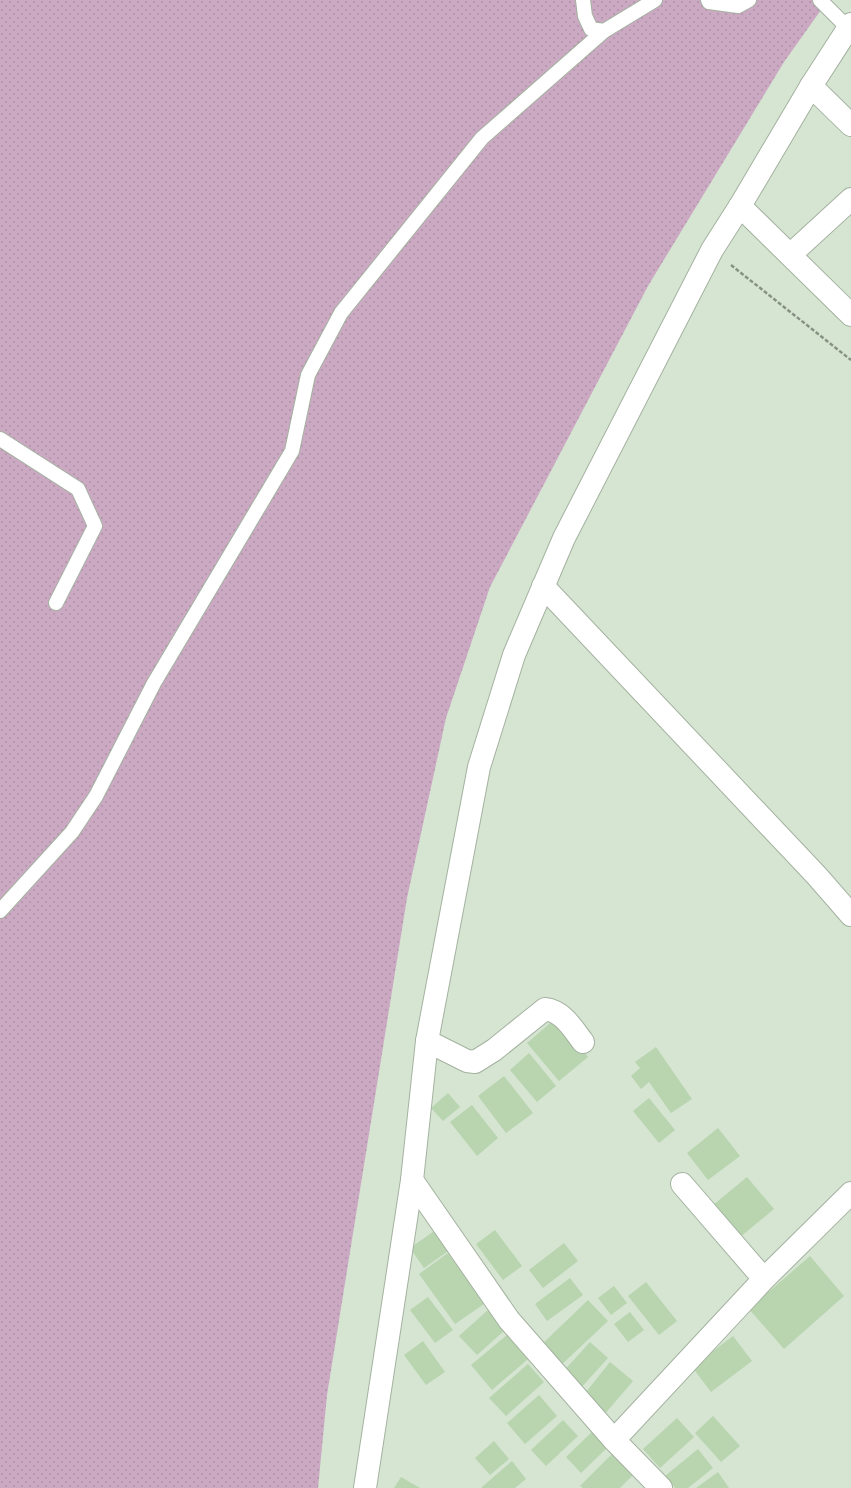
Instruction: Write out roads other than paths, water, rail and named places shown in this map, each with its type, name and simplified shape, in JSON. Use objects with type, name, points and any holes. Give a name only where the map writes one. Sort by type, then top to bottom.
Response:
[{"type":"street","points":[[365,1488],[412,1180],[427,1041],[479,767],[514,655],[564,538],[712,250],[740,206],[811,86],[850,28]]},
{"type":"street","points":[[811,86],[851,125]]},
{"type":"street","points":[[790,255],[851,199]]},
{"type":"street","points":[[740,206],[851,315]]},
{"type":"street","points":[[543,586],[817,876],[851,915]]},
{"type":"street","points":[[427,1041],[467,1061],[475,1062],[494,1050],[545,1009],[552,1010],[561,1015],[584,1042]]},
{"type":"street","points":[[412,1180],[509,1320],[614,1440],[661,1488]]},
{"type":"street","points":[[682,1184],[764,1279]]},
{"type":"street","points":[[614,1440],[764,1279],[851,1193]]},
{"type":"lane","points":[[583,0],[585,16],[591,29],[604,30]]},
{"type":"lane","points":[[0,911],[72,832],[96,796],[154,683],[292,452],[308,375],[341,313],[482,138],[604,30],[655,0]]},
{"type":"lane","points":[[708,0],[709,2],[738,6],[749,0]]},
{"type":"lane","points":[[820,0],[850,28]]},
{"type":"lane","points":[[0,439],[78,489],[95,526],[56,603]]}]
